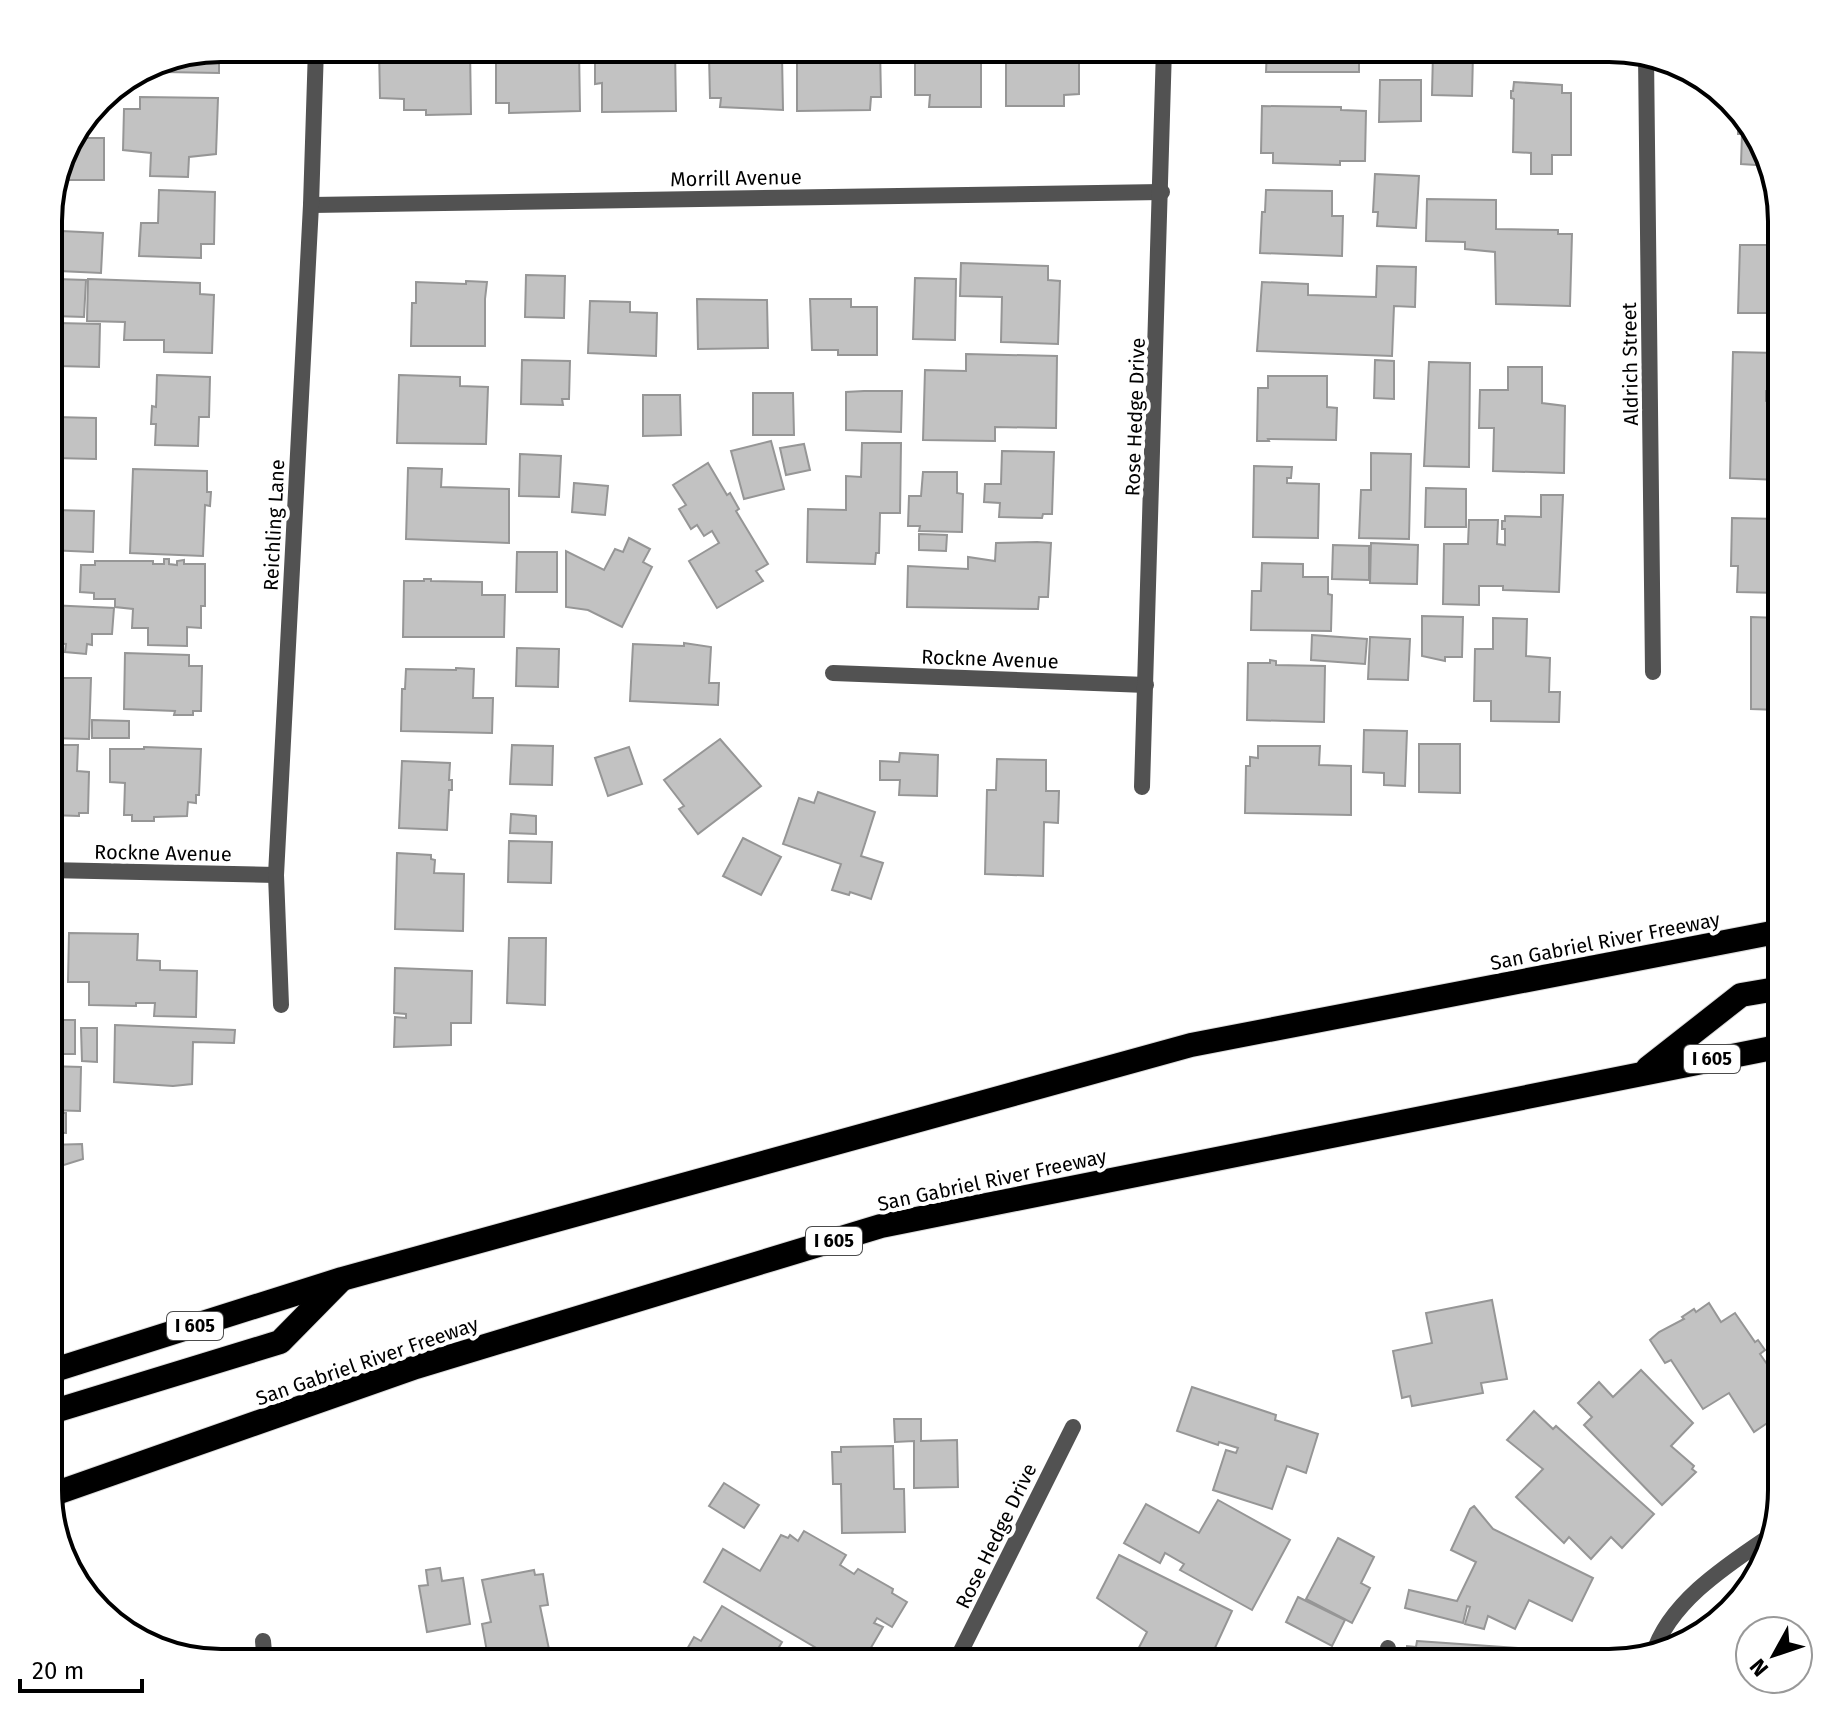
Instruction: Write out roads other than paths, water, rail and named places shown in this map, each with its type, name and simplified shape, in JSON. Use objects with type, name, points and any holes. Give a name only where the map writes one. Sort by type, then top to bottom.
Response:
[{"type":"highway","name":"San Gabriel River Freeway","points":[[62,1368],[342,1279],[1191,1045],[1768,934]]},
{"type":"highway","points":[[1643,1072],[1741,995],[1768,990]]},
{"type":"highway","name":"San Gabriel River Freeway","points":[[62,1491],[416,1367],[881,1226],[1768,1049]]},
{"type":"highway","points":[[62,1409],[280,1342],[342,1279]]},
{"type":"street","name":"Reichling Lane","points":[[281,1005],[276,875],[311,205],[316,62]]},
{"type":"street","name":"Rose Hedge Drive","points":[[1142,787],[1164,62]]},
{"type":"street","name":"Aldrich Street","points":[[1646,67],[1653,672]]},
{"type":"street","name":"Morrill Avenue","points":[[311,205],[1162,192]]},
{"type":"street","name":"Rockne Avenue","points":[[833,673],[1146,685]]},
{"type":"street","name":"Rockne Avenue","points":[[62,870],[276,875]]},
{"type":"street","name":"Rose Hedge Drive","points":[[962,1649],[1073,1427]]},
{"type":"street","points":[[1657,1642],[1694,1592],[1759,1543]]},
{"type":"street","points":[[263,1641],[264,1649]]}]
